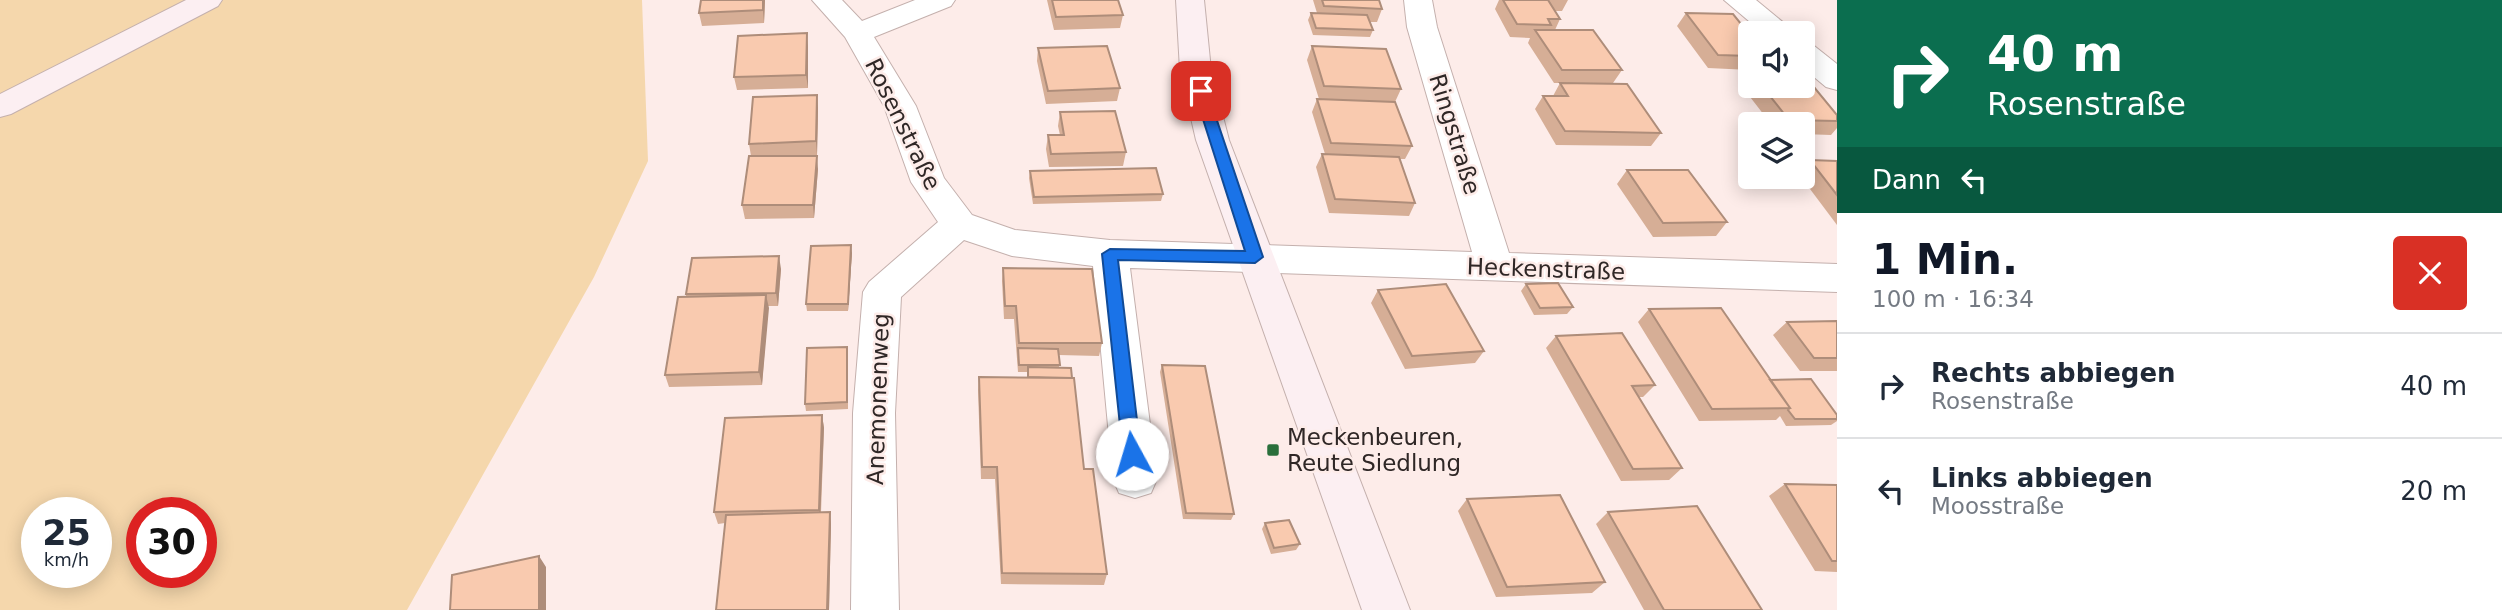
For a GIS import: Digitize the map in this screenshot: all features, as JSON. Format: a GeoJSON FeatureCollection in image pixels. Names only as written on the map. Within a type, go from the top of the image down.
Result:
{"type":"FeatureCollection","features":[{"type":"Feature","properties":{"kind":"street"},"geometry":{"type":"LineString","coordinates":[[0,107],[208,0]]}},
{"type":"Feature","properties":{"kind":"street","name":"Rosenstraße"},"geometry":{"type":"LineString","coordinates":[[825,0],[857,33],[900,106],[928,182],[959,224]]}},
{"type":"Feature","properties":{"kind":"street","name":"Rosenstraße"},"geometry":{"type":"LineString","coordinates":[[857,33],[941,0]]}},
{"type":"Feature","properties":{"kind":"street"},"geometry":{"type":"LineString","coordinates":[[1189,0],[1188,29],[1195,71],[1212,133],[1386,610]]}},
{"type":"Feature","properties":{"kind":"street","name":"Ringstraße"},"geometry":{"type":"LineString","coordinates":[[1418,0],[1422,27],[1495,267]]}},
{"type":"Feature","properties":{"kind":"street"},"geometry":{"type":"LineString","coordinates":[[1738,0],[1765,21]]}},
{"type":"Feature","properties":{"kind":"street"},"geometry":{"type":"LineString","coordinates":[[1815,62],[1837,80]]}},
{"type":"Feature","properties":{"kind":"street"},"geometry":{"type":"LineString","coordinates":[[959,224],[1012,243],[1110,254],[1255,257]]}},
{"type":"Feature","properties":{"kind":"street","name":"Anemonenweg"},"geometry":{"type":"LineString","coordinates":[[875,610],[874,413],[882,292],[959,224]]}},
{"type":"Feature","properties":{"kind":"street"},"geometry":{"type":"LineString","coordinates":[[1110,254],[1135,479]]}},
{"type":"Feature","properties":{"kind":"street","name":"Heckenstraße"},"geometry":{"type":"LineString","coordinates":[[1255,257],[1837,278]]}},
{"type":"Feature","properties":{"kind":"shaded area"},"geometry":{"type":"Polygon","coordinates":[[[0,0],[189,0],[0,98],[0,0]]]}},
{"type":"Feature","properties":{"kind":"shaded area"},"geometry":{"type":"Polygon","coordinates":[[[222,0],[642,0],[648,161],[594,277],[407,610],[0,610],[0,115],[135,49],[222,0]]]}},
{"type":"Feature","properties":{"kind":"building"},"geometry":{"type":"Polygon","coordinates":[[[701,0],[763,0],[763,10],[699,13],[701,0]]]}},
{"type":"Feature","properties":{"kind":"building"},"geometry":{"type":"Polygon","coordinates":[[[1052,0],[1118,0],[1123,15],[1056,17],[1052,0]]]}},
{"type":"Feature","properties":{"kind":"building"},"geometry":{"type":"Polygon","coordinates":[[[1322,0],[1379,0],[1382,9],[1324,6],[1322,0]]]}},
{"type":"Feature","properties":{"kind":"building"},"geometry":{"type":"Polygon","coordinates":[[[1503,0],[1548,0],[1560,19],[1548,19],[1551,25],[1517,24],[1503,0]]]}},
{"type":"Feature","properties":{"kind":"building"},"geometry":{"type":"Polygon","coordinates":[[[1311,13],[1367,15],[1373,30],[1316,28],[1311,13]]]}},
{"type":"Feature","properties":{"kind":"building"},"geometry":{"type":"Polygon","coordinates":[[[1686,13],[1733,14],[1739,21],[1738,56],[1718,55],[1686,13]]]}},
{"type":"Feature","properties":{"kind":"building"},"geometry":{"type":"Polygon","coordinates":[[[1535,30],[1593,30],[1622,70],[1562,70],[1535,30]]]}},
{"type":"Feature","properties":{"kind":"building"},"geometry":{"type":"Polygon","coordinates":[[[807,33],[806,75],[734,77],[738,36],[807,33]]]}},
{"type":"Feature","properties":{"kind":"building"},"geometry":{"type":"Polygon","coordinates":[[[1107,46],[1120,88],[1048,91],[1038,48],[1107,46]]]}},
{"type":"Feature","properties":{"kind":"building"},"geometry":{"type":"Polygon","coordinates":[[[1312,46],[1386,49],[1401,89],[1324,86],[1312,46]]]}},
{"type":"Feature","properties":{"kind":"building"},"geometry":{"type":"Polygon","coordinates":[[[1560,83],[1627,84],[1661,133],[1565,131],[1543,96],[1568,96],[1560,83]]]}},
{"type":"Feature","properties":{"kind":"building"},"geometry":{"type":"Polygon","coordinates":[[[1815,88],[1837,115],[1837,121],[1815,121],[1815,112],[1783,112],[1772,98],[1815,98],[1815,88]]]}},
{"type":"Feature","properties":{"kind":"building"},"geometry":{"type":"Polygon","coordinates":[[[817,95],[816,141],[749,144],[753,97],[817,95]]]}},
{"type":"Feature","properties":{"kind":"building"},"geometry":{"type":"Polygon","coordinates":[[[1317,99],[1395,102],[1412,146],[1331,143],[1317,99]]]}},
{"type":"Feature","properties":{"kind":"building"},"geometry":{"type":"Polygon","coordinates":[[[1115,111],[1126,152],[1051,154],[1048,135],[1064,135],[1060,112],[1115,111]]]}},
{"type":"Feature","properties":{"kind":"building"},"geometry":{"type":"Polygon","coordinates":[[[1322,154],[1399,157],[1415,203],[1335,199],[1322,154]]]}},
{"type":"Feature","properties":{"kind":"building"},"geometry":{"type":"Polygon","coordinates":[[[749,156],[817,156],[813,205],[742,205],[749,156]]]}},
{"type":"Feature","properties":{"kind":"building"},"geometry":{"type":"Polygon","coordinates":[[[1815,160],[1837,161],[1837,195],[1815,166],[1815,160]]]}},
{"type":"Feature","properties":{"kind":"building"},"geometry":{"type":"Polygon","coordinates":[[[1156,168],[1163,194],[1034,197],[1030,171],[1156,168]]]}},
{"type":"Feature","properties":{"kind":"building"},"geometry":{"type":"Polygon","coordinates":[[[1627,170],[1688,170],[1727,222],[1663,223],[1627,170]]]}},
{"type":"Feature","properties":{"kind":"building"},"geometry":{"type":"Polygon","coordinates":[[[851,245],[848,304],[806,304],[811,246],[851,245]]]}},
{"type":"Feature","properties":{"kind":"building"},"geometry":{"type":"Polygon","coordinates":[[[779,256],[776,293],[686,294],[692,258],[779,256]]]}},
{"type":"Feature","properties":{"kind":"building"},"geometry":{"type":"Polygon","coordinates":[[[1003,268],[1092,269],[1102,343],[1019,343],[1016,306],[1005,306],[1003,268]]]}},
{"type":"Feature","properties":{"kind":"building"},"geometry":{"type":"Polygon","coordinates":[[[1558,283],[1573,307],[1540,308],[1526,284],[1558,283]]]}},
{"type":"Feature","properties":{"kind":"building"},"geometry":{"type":"Polygon","coordinates":[[[1446,284],[1484,351],[1412,356],[1378,290],[1446,284]]]}},
{"type":"Feature","properties":{"kind":"building"},"geometry":{"type":"Polygon","coordinates":[[[766,295],[759,372],[665,375],[678,297],[766,295]]]}},
{"type":"Feature","properties":{"kind":"building"},"geometry":{"type":"Polygon","coordinates":[[[1721,308],[1790,408],[1712,409],[1649,309],[1721,308]]]}},
{"type":"Feature","properties":{"kind":"building"},"geometry":{"type":"Polygon","coordinates":[[[1837,321],[1837,358],[1814,358],[1787,322],[1837,321]]]}},
{"type":"Feature","properties":{"kind":"building"},"geometry":{"type":"Polygon","coordinates":[[[1622,333],[1655,385],[1632,386],[1682,468],[1633,469],[1556,336],[1622,333]]]}},
{"type":"Feature","properties":{"kind":"building"},"geometry":{"type":"Polygon","coordinates":[[[847,347],[847,402],[805,404],[807,348],[847,347]]]}},
{"type":"Feature","properties":{"kind":"building"},"geometry":{"type":"Polygon","coordinates":[[[1018,348],[1058,349],[1060,365],[1019,365],[1018,348]]]}},
{"type":"Feature","properties":{"kind":"building"},"geometry":{"type":"Polygon","coordinates":[[[1162,365],[1205,366],[1234,514],[1186,513],[1162,365]]]}},
{"type":"Feature","properties":{"kind":"building"},"geometry":{"type":"Polygon","coordinates":[[[1028,367],[1071,368],[1072,378],[1028,377],[1028,367]]]}},
{"type":"Feature","properties":{"kind":"building"},"geometry":{"type":"Polygon","coordinates":[[[979,377],[1074,378],[1084,469],[1093,469],[1107,574],[1002,573],[997,467],[982,467],[979,377]]]}},
{"type":"Feature","properties":{"kind":"building"},"geometry":{"type":"Polygon","coordinates":[[[1811,379],[1837,415],[1837,419],[1795,419],[1770,380],[1811,379]]]}},
{"type":"Feature","properties":{"kind":"building"},"geometry":{"type":"Polygon","coordinates":[[[822,415],[819,510],[714,512],[725,418],[822,415]]]}},
{"type":"Feature","properties":{"kind":"building"},"geometry":{"type":"Polygon","coordinates":[[[1785,484],[1837,485],[1837,561],[1832,561],[1785,484]]]}},
{"type":"Feature","properties":{"kind":"building"},"geometry":{"type":"Polygon","coordinates":[[[1560,495],[1605,582],[1507,587],[1467,499],[1560,495]]]}},
{"type":"Feature","properties":{"kind":"building"},"geometry":{"type":"Polygon","coordinates":[[[1697,506],[1762,610],[1664,610],[1608,512],[1697,506]]]}},
{"type":"Feature","properties":{"kind":"building"},"geometry":{"type":"Polygon","coordinates":[[[830,512],[827,610],[716,610],[726,515],[830,512]]]}},
{"type":"Feature","properties":{"kind":"building"},"geometry":{"type":"Polygon","coordinates":[[[1289,520],[1300,544],[1274,548],[1265,523],[1289,520]]]}},
{"type":"Feature","properties":{"kind":"building"},"geometry":{"type":"Polygon","coordinates":[[[539,556],[539,610],[450,610],[452,575],[539,556]]]}},
{"type":"Feature","properties":{"kind":"place","name":"Meckenbeuren, Reute Siedlung"},"geometry":{"type":"Point","coordinates":[1273,450]}},
{"type":"Feature","properties":{"kind":"route"},"geometry":{"type":"LineString","coordinates":[[1132,454],[1110,254],[1255,257],[1238,213],[1201,91]]}}]}
